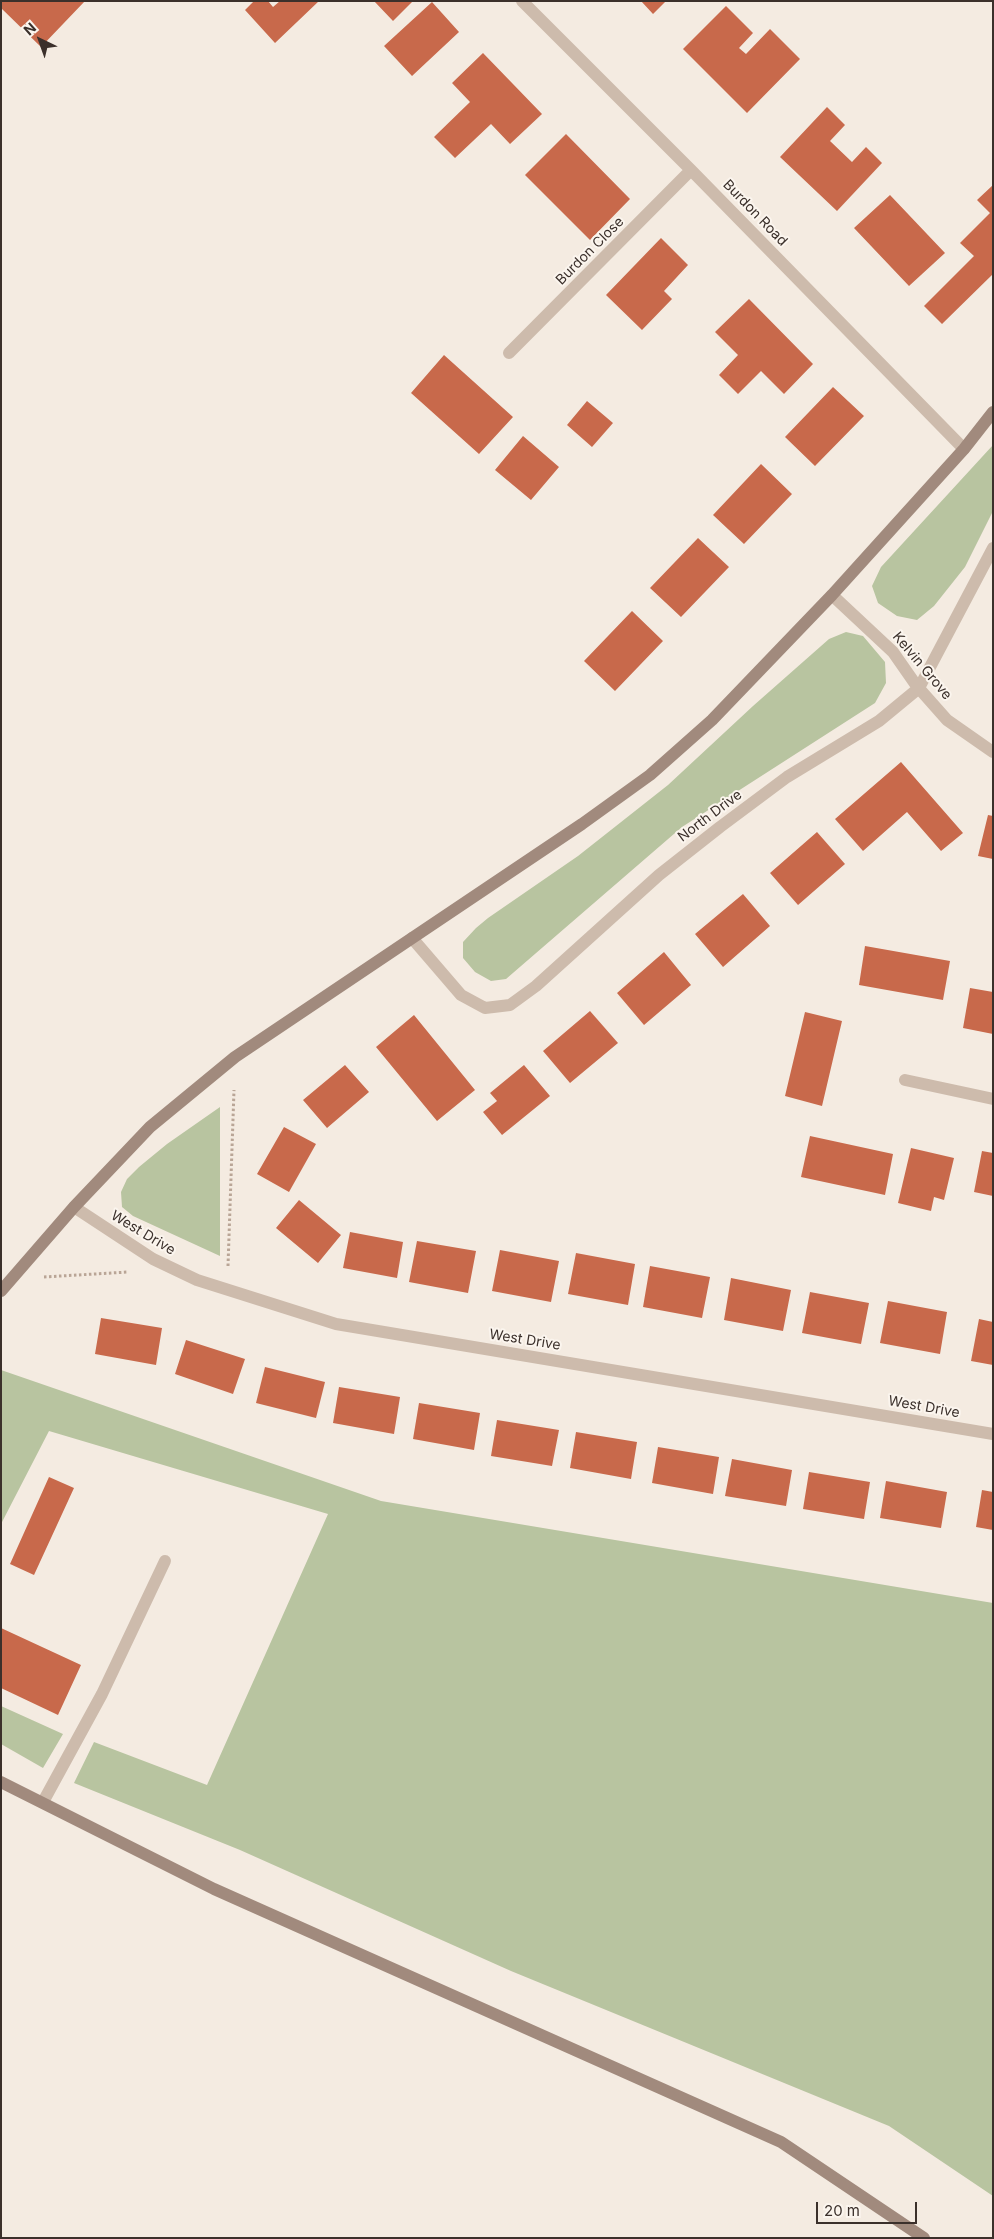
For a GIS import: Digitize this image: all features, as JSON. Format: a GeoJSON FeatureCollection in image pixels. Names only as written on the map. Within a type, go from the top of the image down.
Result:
{"type":"FeatureCollection","features":[{"type":"Feature","properties":{"kind":"street","name":"Burdon Road"},"geometry":{"type":"LineString","coordinates":[[522,1],[691,170],[964,449]]}},
{"type":"Feature","properties":{"kind":"street","name":"Burdon Close"},"geometry":{"type":"LineString","coordinates":[[509,353],[691,170]]}},
{"type":"Feature","properties":{"kind":"street"},"geometry":{"type":"LineString","coordinates":[[1,1291],[74,1208],[150,1127],[235,1056],[582,824],[650,775],[712,720],[832,595],[964,449],[993,412]]}},
{"type":"Feature","properties":{"kind":"street","name":"North Drive"},"geometry":{"type":"LineString","coordinates":[[412,938],[461,995],[485,1008],[510,1005],[536,986],[659,875],[720,827],[787,777],[879,721],[918,688],[993,548]]}},
{"type":"Feature","properties":{"kind":"street","name":"Kelvin Grove"},"geometry":{"type":"LineString","coordinates":[[832,595],[893,652],[918,688],[947,720],[993,752]]}},
{"type":"Feature","properties":{"kind":"street"},"geometry":{"type":"LineString","coordinates":[[905,1080],[993,1099]]}},
{"type":"Feature","properties":{"kind":"street","name":"West Drive"},"geometry":{"type":"LineString","coordinates":[[74,1208],[153,1259],[197,1280],[336,1324],[993,1434]]}},
{"type":"Feature","properties":{"kind":"street"},"geometry":{"type":"LineString","coordinates":[[42,1802],[102,1694],[165,1561]]}},
{"type":"Feature","properties":{"kind":"street"},"geometry":{"type":"LineString","coordinates":[[1,1782],[214,1889],[781,2142],[924,2238]]}},
{"type":"Feature","properties":{"kind":"path"},"geometry":{"type":"LineString","coordinates":[[227,1289],[235,1056]]}},
{"type":"Feature","properties":{"kind":"path"},"geometry":{"type":"LineString","coordinates":[[11,1280],[174,1269]]}},
{"type":"Feature","properties":{"kind":"green space"},"geometry":{"type":"Polygon","coordinates":[[[993,445],[993,511],[965,567],[934,606],[917,620],[897,616],[878,603],[872,586],[881,567],[993,445]]]}},
{"type":"Feature","properties":{"kind":"green space"},"geometry":{"type":"Polygon","coordinates":[[[846,632],[863,636],[885,662],[886,683],[875,703],[682,827],[506,979],[491,981],[475,972],[463,958],[463,942],[476,928],[578,856],[668,785],[829,639],[846,632]]]}},
{"type":"Feature","properties":{"kind":"green space"},"geometry":{"type":"Polygon","coordinates":[[[220,1107],[220,1256],[133,1216],[122,1207],[121,1192],[127,1179],[139,1167],[167,1144],[220,1107]]]}},
{"type":"Feature","properties":{"kind":"green space"},"geometry":{"type":"Polygon","coordinates":[[[1,1370],[381,1501],[993,1603],[993,2196],[889,2126],[511,1971],[240,1850],[74,1783],[94,1742],[207,1785],[328,1514],[49,1431],[1,1524],[1,1370]]]}},
{"type":"Feature","properties":{"kind":"green space"},"geometry":{"type":"Polygon","coordinates":[[[1,1706],[63,1734],[43,1768],[1,1744],[1,1706]]]}},
{"type":"Feature","properties":{"kind":"building"},"geometry":{"type":"Polygon","coordinates":[[[1,1],[85,1],[41,47],[1,8],[1,1]]]}},
{"type":"Feature","properties":{"kind":"building"},"geometry":{"type":"Polygon","coordinates":[[[254,1],[268,1],[273,7],[280,1],[319,1],[275,43],[245,10],[254,1]]]}},
{"type":"Feature","properties":{"kind":"building"},"geometry":{"type":"Polygon","coordinates":[[[374,1],[413,1],[393,21],[374,1]]]}},
{"type":"Feature","properties":{"kind":"building"},"geometry":{"type":"Polygon","coordinates":[[[641,1],[666,1],[653,14],[641,1]]]}},
{"type":"Feature","properties":{"kind":"building"},"geometry":{"type":"Polygon","coordinates":[[[432,2],[459,32],[412,76],[384,46],[432,2]]]}},
{"type":"Feature","properties":{"kind":"building"},"geometry":{"type":"Polygon","coordinates":[[[726,6],[753,33],[739,48],[746,54],[770,29],[800,59],[747,113],[683,49],[726,6]]]}},
{"type":"Feature","properties":{"kind":"building"},"geometry":{"type":"Polygon","coordinates":[[[483,53],[542,114],[510,144],[491,124],[455,158],[434,137],[470,102],[452,83],[483,53]]]}},
{"type":"Feature","properties":{"kind":"building"},"geometry":{"type":"Polygon","coordinates":[[[827,107],[845,125],[830,141],[852,162],[866,147],[882,163],[837,211],[780,157],[827,107]]]}},
{"type":"Feature","properties":{"kind":"building"},"geometry":{"type":"Polygon","coordinates":[[[566,134],[630,199],[590,240],[525,175],[566,134]]]}},
{"type":"Feature","properties":{"kind":"building"},"geometry":{"type":"Polygon","coordinates":[[[993,185],[993,274],[942,324],[924,306],[974,256],[960,243],[990,213],[977,200],[993,185]]]}},
{"type":"Feature","properties":{"kind":"building"},"geometry":{"type":"Polygon","coordinates":[[[890,195],[945,253],[909,286],[854,228],[890,195]]]}},
{"type":"Feature","properties":{"kind":"building"},"geometry":{"type":"Polygon","coordinates":[[[661,238],[688,265],[664,291],[672,299],[642,330],[606,295],[661,238]]]}},
{"type":"Feature","properties":{"kind":"building"},"geometry":{"type":"Polygon","coordinates":[[[749,299],[813,364],[784,394],[761,371],[738,394],[719,375],[738,355],[715,332],[749,299]]]}},
{"type":"Feature","properties":{"kind":"building"},"geometry":{"type":"Polygon","coordinates":[[[444,355],[513,417],[479,454],[411,393],[444,355]]]}},
{"type":"Feature","properties":{"kind":"building"},"geometry":{"type":"Polygon","coordinates":[[[833,387],[864,416],[815,466],[785,437],[833,387]]]}},
{"type":"Feature","properties":{"kind":"building"},"geometry":{"type":"Polygon","coordinates":[[[587,401],[613,423],[592,447],[567,425],[587,401]]]}},
{"type":"Feature","properties":{"kind":"building"},"geometry":{"type":"Polygon","coordinates":[[[523,436],[559,467],[531,500],[495,470],[523,436]]]}},
{"type":"Feature","properties":{"kind":"building"},"geometry":{"type":"Polygon","coordinates":[[[761,464],[792,494],[744,544],[713,515],[761,464]]]}},
{"type":"Feature","properties":{"kind":"building"},"geometry":{"type":"Polygon","coordinates":[[[698,538],[729,567],[681,617],[650,588],[698,538]]]}},
{"type":"Feature","properties":{"kind":"building"},"geometry":{"type":"Polygon","coordinates":[[[632,611],[663,641],[615,691],[584,661],[632,611]]]}},
{"type":"Feature","properties":{"kind":"building"},"geometry":{"type":"Polygon","coordinates":[[[901,762],[963,833],[941,851],[907,812],[863,851],[835,819],[901,762]]]}},
{"type":"Feature","properties":{"kind":"building"},"geometry":{"type":"Polygon","coordinates":[[[988,815],[993,816],[993,859],[978,856],[988,815]]]}},
{"type":"Feature","properties":{"kind":"building"},"geometry":{"type":"Polygon","coordinates":[[[817,832],[845,864],[798,905],[770,873],[817,832]]]}},
{"type":"Feature","properties":{"kind":"building"},"geometry":{"type":"Polygon","coordinates":[[[743,894],[770,926],[723,967],[695,934],[743,894]]]}},
{"type":"Feature","properties":{"kind":"building"},"geometry":{"type":"Polygon","coordinates":[[[865,946],[950,961],[943,1000],[859,985],[865,946]]]}},
{"type":"Feature","properties":{"kind":"building"},"geometry":{"type":"Polygon","coordinates":[[[664,952],[691,985],[644,1025],[617,993],[664,952]]]}},
{"type":"Feature","properties":{"kind":"building"},"geometry":{"type":"Polygon","coordinates":[[[970,988],[993,992],[993,1034],[963,1028],[970,988]]]}},
{"type":"Feature","properties":{"kind":"building"},"geometry":{"type":"Polygon","coordinates":[[[590,1011],[618,1043],[570,1083],[543,1051],[590,1011]]]}},
{"type":"Feature","properties":{"kind":"building"},"geometry":{"type":"Polygon","coordinates":[[[805,1012],[842,1021],[822,1106],[785,1096],[805,1012]]]}},
{"type":"Feature","properties":{"kind":"building"},"geometry":{"type":"Polygon","coordinates":[[[414,1015],[475,1090],[437,1121],[376,1047],[414,1015]]]}},
{"type":"Feature","properties":{"kind":"building"},"geometry":{"type":"Polygon","coordinates":[[[345,1065],[369,1092],[327,1128],[303,1100],[345,1065]]]}},
{"type":"Feature","properties":{"kind":"building"},"geometry":{"type":"Polygon","coordinates":[[[524,1065],[550,1096],[502,1135],[483,1112],[497,1101],[490,1093],[524,1065]]]}},
{"type":"Feature","properties":{"kind":"building"},"geometry":{"type":"Polygon","coordinates":[[[284,1127],[316,1144],[289,1192],[257,1174],[284,1127]]]}},
{"type":"Feature","properties":{"kind":"building"},"geometry":{"type":"Polygon","coordinates":[[[810,1136],[893,1154],[885,1195],[801,1177],[810,1136]]]}},
{"type":"Feature","properties":{"kind":"building"},"geometry":{"type":"Polygon","coordinates":[[[911,1148],[954,1158],[944,1200],[934,1197],[931,1211],[898,1203],[911,1148]]]}},
{"type":"Feature","properties":{"kind":"building"},"geometry":{"type":"Polygon","coordinates":[[[982,1151],[993,1153],[993,1196],[974,1192],[982,1151]]]}},
{"type":"Feature","properties":{"kind":"building"},"geometry":{"type":"Polygon","coordinates":[[[299,1200],[341,1235],[318,1263],[276,1228],[299,1200]]]}},
{"type":"Feature","properties":{"kind":"building"},"geometry":{"type":"Polygon","coordinates":[[[350,1232],[403,1242],[397,1278],[343,1268],[350,1232]]]}},
{"type":"Feature","properties":{"kind":"building"},"geometry":{"type":"Polygon","coordinates":[[[417,1241],[476,1251],[468,1293],[409,1282],[417,1241]]]}},
{"type":"Feature","properties":{"kind":"building"},"geometry":{"type":"Polygon","coordinates":[[[500,1250],[559,1261],[551,1302],[492,1291],[500,1250]]]}},
{"type":"Feature","properties":{"kind":"building"},"geometry":{"type":"Polygon","coordinates":[[[576,1253],[635,1264],[628,1305],[568,1294],[576,1253]]]}},
{"type":"Feature","properties":{"kind":"building"},"geometry":{"type":"Polygon","coordinates":[[[650,1266],[710,1277],[702,1318],[643,1307],[650,1266]]]}},
{"type":"Feature","properties":{"kind":"building"},"geometry":{"type":"Polygon","coordinates":[[[731,1278],[791,1290],[783,1331],[724,1320],[731,1278]]]}},
{"type":"Feature","properties":{"kind":"building"},"geometry":{"type":"Polygon","coordinates":[[[810,1292],[869,1303],[861,1344],[802,1333],[810,1292]]]}},
{"type":"Feature","properties":{"kind":"building"},"geometry":{"type":"Polygon","coordinates":[[[888,1301],[947,1312],[940,1354],[880,1343],[888,1301]]]}},
{"type":"Feature","properties":{"kind":"building"},"geometry":{"type":"Polygon","coordinates":[[[101,1318],[162,1328],[156,1365],[95,1354],[101,1318]]]}},
{"type":"Feature","properties":{"kind":"building"},"geometry":{"type":"Polygon","coordinates":[[[979,1319],[993,1322],[993,1365],[971,1361],[979,1319]]]}},
{"type":"Feature","properties":{"kind":"building"},"geometry":{"type":"Polygon","coordinates":[[[186,1340],[245,1359],[233,1394],[175,1374],[186,1340]]]}},
{"type":"Feature","properties":{"kind":"building"},"geometry":{"type":"Polygon","coordinates":[[[265,1367],[325,1382],[316,1418],[256,1403],[265,1367]]]}},
{"type":"Feature","properties":{"kind":"building"},"geometry":{"type":"Polygon","coordinates":[[[339,1387],[400,1397],[394,1434],[333,1423],[339,1387]]]}},
{"type":"Feature","properties":{"kind":"building"},"geometry":{"type":"Polygon","coordinates":[[[419,1403],[480,1413],[474,1450],[413,1439],[419,1403]]]}},
{"type":"Feature","properties":{"kind":"building"},"geometry":{"type":"Polygon","coordinates":[[[497,1420],[559,1430],[552,1466],[491,1456],[497,1420]]]}},
{"type":"Feature","properties":{"kind":"building"},"geometry":{"type":"Polygon","coordinates":[[[576,1432],[637,1442],[631,1479],[570,1468],[576,1432]]]}},
{"type":"Feature","properties":{"kind":"building"},"geometry":{"type":"Polygon","coordinates":[[[658,1447],[719,1457],[713,1494],[652,1483],[658,1447]]]}},
{"type":"Feature","properties":{"kind":"building"},"geometry":{"type":"Polygon","coordinates":[[[732,1459],[792,1470],[786,1506],[725,1496],[732,1459]]]}},
{"type":"Feature","properties":{"kind":"building"},"geometry":{"type":"Polygon","coordinates":[[[809,1472],[870,1482],[864,1519],[803,1509],[809,1472]]]}},
{"type":"Feature","properties":{"kind":"building"},"geometry":{"type":"Polygon","coordinates":[[[49,1477],[74,1488],[34,1575],[10,1564],[49,1477]]]}},
{"type":"Feature","properties":{"kind":"building"},"geometry":{"type":"Polygon","coordinates":[[[886,1481],[947,1492],[941,1528],[880,1518],[886,1481]]]}},
{"type":"Feature","properties":{"kind":"building"},"geometry":{"type":"Polygon","coordinates":[[[982,1490],[993,1492],[993,1530],[976,1527],[982,1490]]]}},
{"type":"Feature","properties":{"kind":"building"},"geometry":{"type":"Polygon","coordinates":[[[1,1628],[81,1665],[58,1715],[1,1688],[1,1628]]]}}]}
